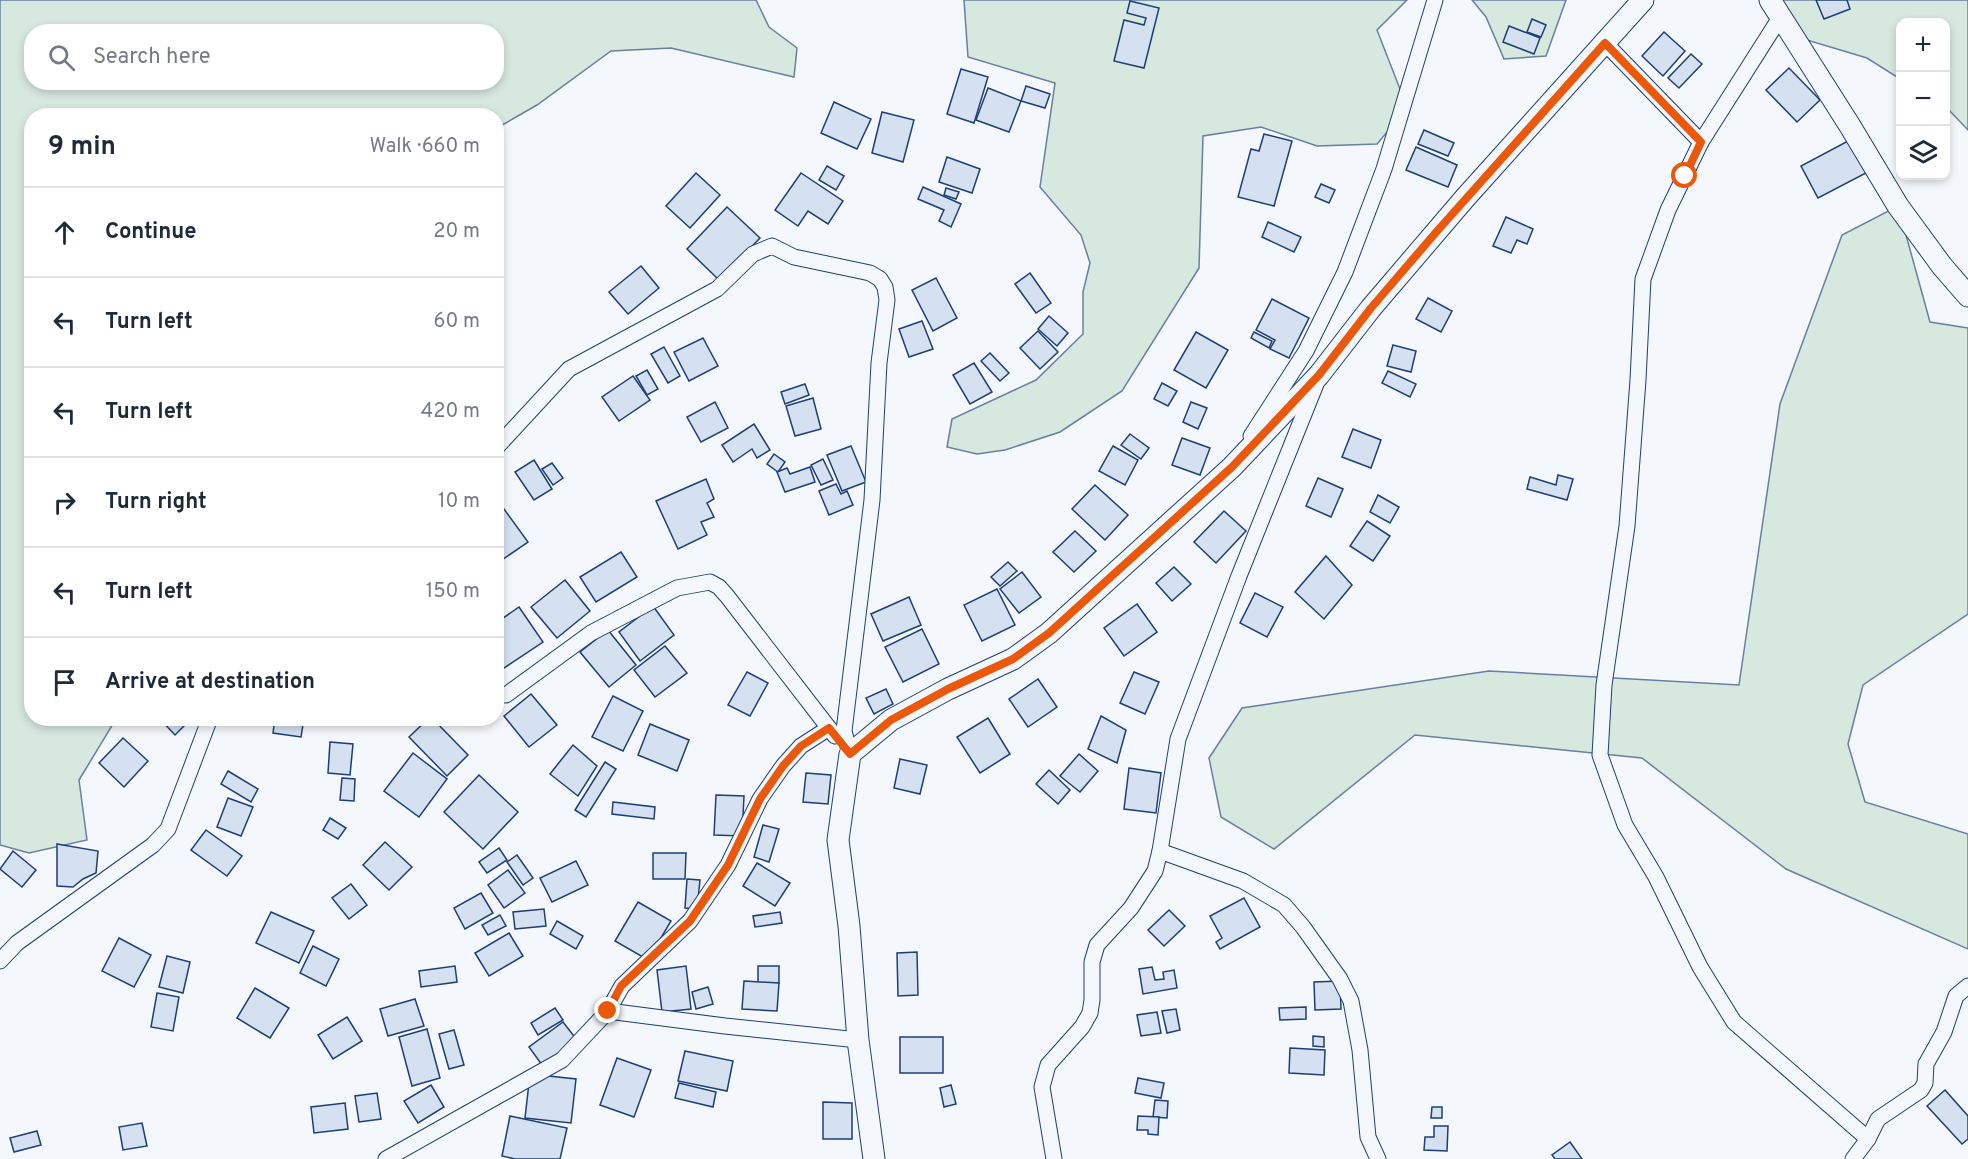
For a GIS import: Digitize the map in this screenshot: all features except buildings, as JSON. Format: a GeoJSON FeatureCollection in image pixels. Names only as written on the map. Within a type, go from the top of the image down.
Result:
{"type":"FeatureCollection","features":[{"type":"Feature","properties":{"kind":"main road"},"geometry":{"type":"LineString","coordinates":[[874,1159],[858,1040],[849,926],[838,840],[850,754],[891,720],[948,689],[1013,659],[1049,633],[1232,467],[1319,375],[1371,308],[1458,207],[1643,0]]}},
{"type":"Feature","properties":{"kind":"main road"},"geometry":{"type":"LineString","coordinates":[[1776,8],[1851,126],[1898,206],[1942,266],[1968,296]]}},
{"type":"Feature","properties":{"kind":"street"},"geometry":{"type":"LineString","coordinates":[[1232,467],[1305,351],[1345,272],[1384,168],[1435,0]]}},
{"type":"Feature","properties":{"kind":"street"},"geometry":{"type":"LineString","coordinates":[[1776,8],[1701,142],[1668,210],[1643,279],[1627,526],[1604,685],[1600,755],[1625,825],[1656,877],[1700,967],[1734,1022],[1868,1139]]}},
{"type":"Feature","properties":{"kind":"street"},"geometry":{"type":"LineString","coordinates":[[1605,43],[1701,142]]}},
{"type":"Feature","properties":{"kind":"street"},"geometry":{"type":"LineString","coordinates":[[504,439],[569,369],[717,289],[753,254],[772,246],[794,257],[870,273],[880,279],[885,287],[887,300],[879,363],[872,500],[844,731],[850,754]]}},
{"type":"Feature","properties":{"kind":"street"},"geometry":{"type":"LineString","coordinates":[[1054,1159],[1042,1087],[1048,1065],[1082,1027],[1090,1013],[1092,962],[1097,945],[1131,908],[1155,871],[1178,739],[1239,576],[1319,375]]}},
{"type":"Feature","properties":{"kind":"street"},"geometry":{"type":"LineString","coordinates":[[506,695],[591,633],[677,588],[710,582],[719,587],[727,596],[850,754]]}},
{"type":"Feature","properties":{"kind":"street"},"geometry":{"type":"LineString","coordinates":[[0,961],[17,943],[153,845],[168,829],[207,726]]}},
{"type":"Feature","properties":{"kind":"street"},"geometry":{"type":"LineString","coordinates":[[397,1157],[562,1060],[608,1011],[621,986],[690,921],[728,865],[760,799],[783,766],[801,746],[829,728]]}},
{"type":"Feature","properties":{"kind":"street"},"geometry":{"type":"LineString","coordinates":[[1160,851],[1243,880],[1284,905],[1303,927],[1340,979],[1350,1001],[1360,1050],[1368,1137],[1378,1159]]}},
{"type":"Feature","properties":{"kind":"street"},"geometry":{"type":"LineString","coordinates":[[1853,1159],[1868,1139],[1878,1119],[1921,1090],[1925,1083],[1926,1064],[1944,1032],[1956,996],[1968,986]]}},
{"type":"Feature","properties":{"kind":"street"},"geometry":{"type":"LineString","coordinates":[[608,1011],[858,1040]]}},
{"type":"Feature","properties":{"kind":"shaded area"},"geometry":{"type":"Polygon","coordinates":[[[0,0],[756,0],[769,27],[797,48],[794,77],[671,48],[611,51],[537,105],[504,124],[504,108],[24,108],[24,726],[112,726],[79,780],[87,840],[29,853],[0,845],[0,0]]]}},
{"type":"Feature","properties":{"kind":"shaded area"},"geometry":{"type":"Polygon","coordinates":[[[964,0],[1407,0],[1377,30],[1400,89],[1398,119],[1377,144],[1317,146],[1261,127],[1203,136],[1199,268],[1122,391],[1060,432],[1005,450],[977,454],[947,447],[952,419],[1036,380],[1083,334],[1083,292],[1090,263],[1081,235],[1040,187],[1055,83],[968,57],[964,0]]]}},
{"type":"Feature","properties":{"kind":"shaded area"},"geometry":{"type":"Polygon","coordinates":[[[1472,0],[1566,0],[1546,56],[1504,59],[1486,17],[1472,0]]]}},
{"type":"Feature","properties":{"kind":"shaded area"},"geometry":{"type":"Polygon","coordinates":[[[1766,0],[1968,0],[1968,130],[1950,111],[1950,18],[1896,18],[1896,76],[1867,58],[1780,32],[1766,0]]]}},
{"type":"Feature","properties":{"kind":"shaded area"},"geometry":{"type":"Polygon","coordinates":[[[1898,206],[1930,322],[1968,328],[1968,614],[1863,685],[1848,744],[1865,802],[1968,834],[1968,949],[1786,869],[1642,758],[1415,735],[1274,849],[1221,817],[1209,758],[1242,708],[1489,671],[1739,685],[1780,404],[1842,235],[1898,206]]]}},
{"type":"Feature","properties":{"kind":"route"},"geometry":{"type":"LineString","coordinates":[[608,1011],[621,986],[690,921],[728,865],[760,799],[783,766],[801,746],[829,728],[850,754],[891,720],[948,689],[1013,659],[1049,633],[1232,467],[1319,375],[1371,308],[1438,230],[1605,43],[1701,142],[1685,176]]}}]}
